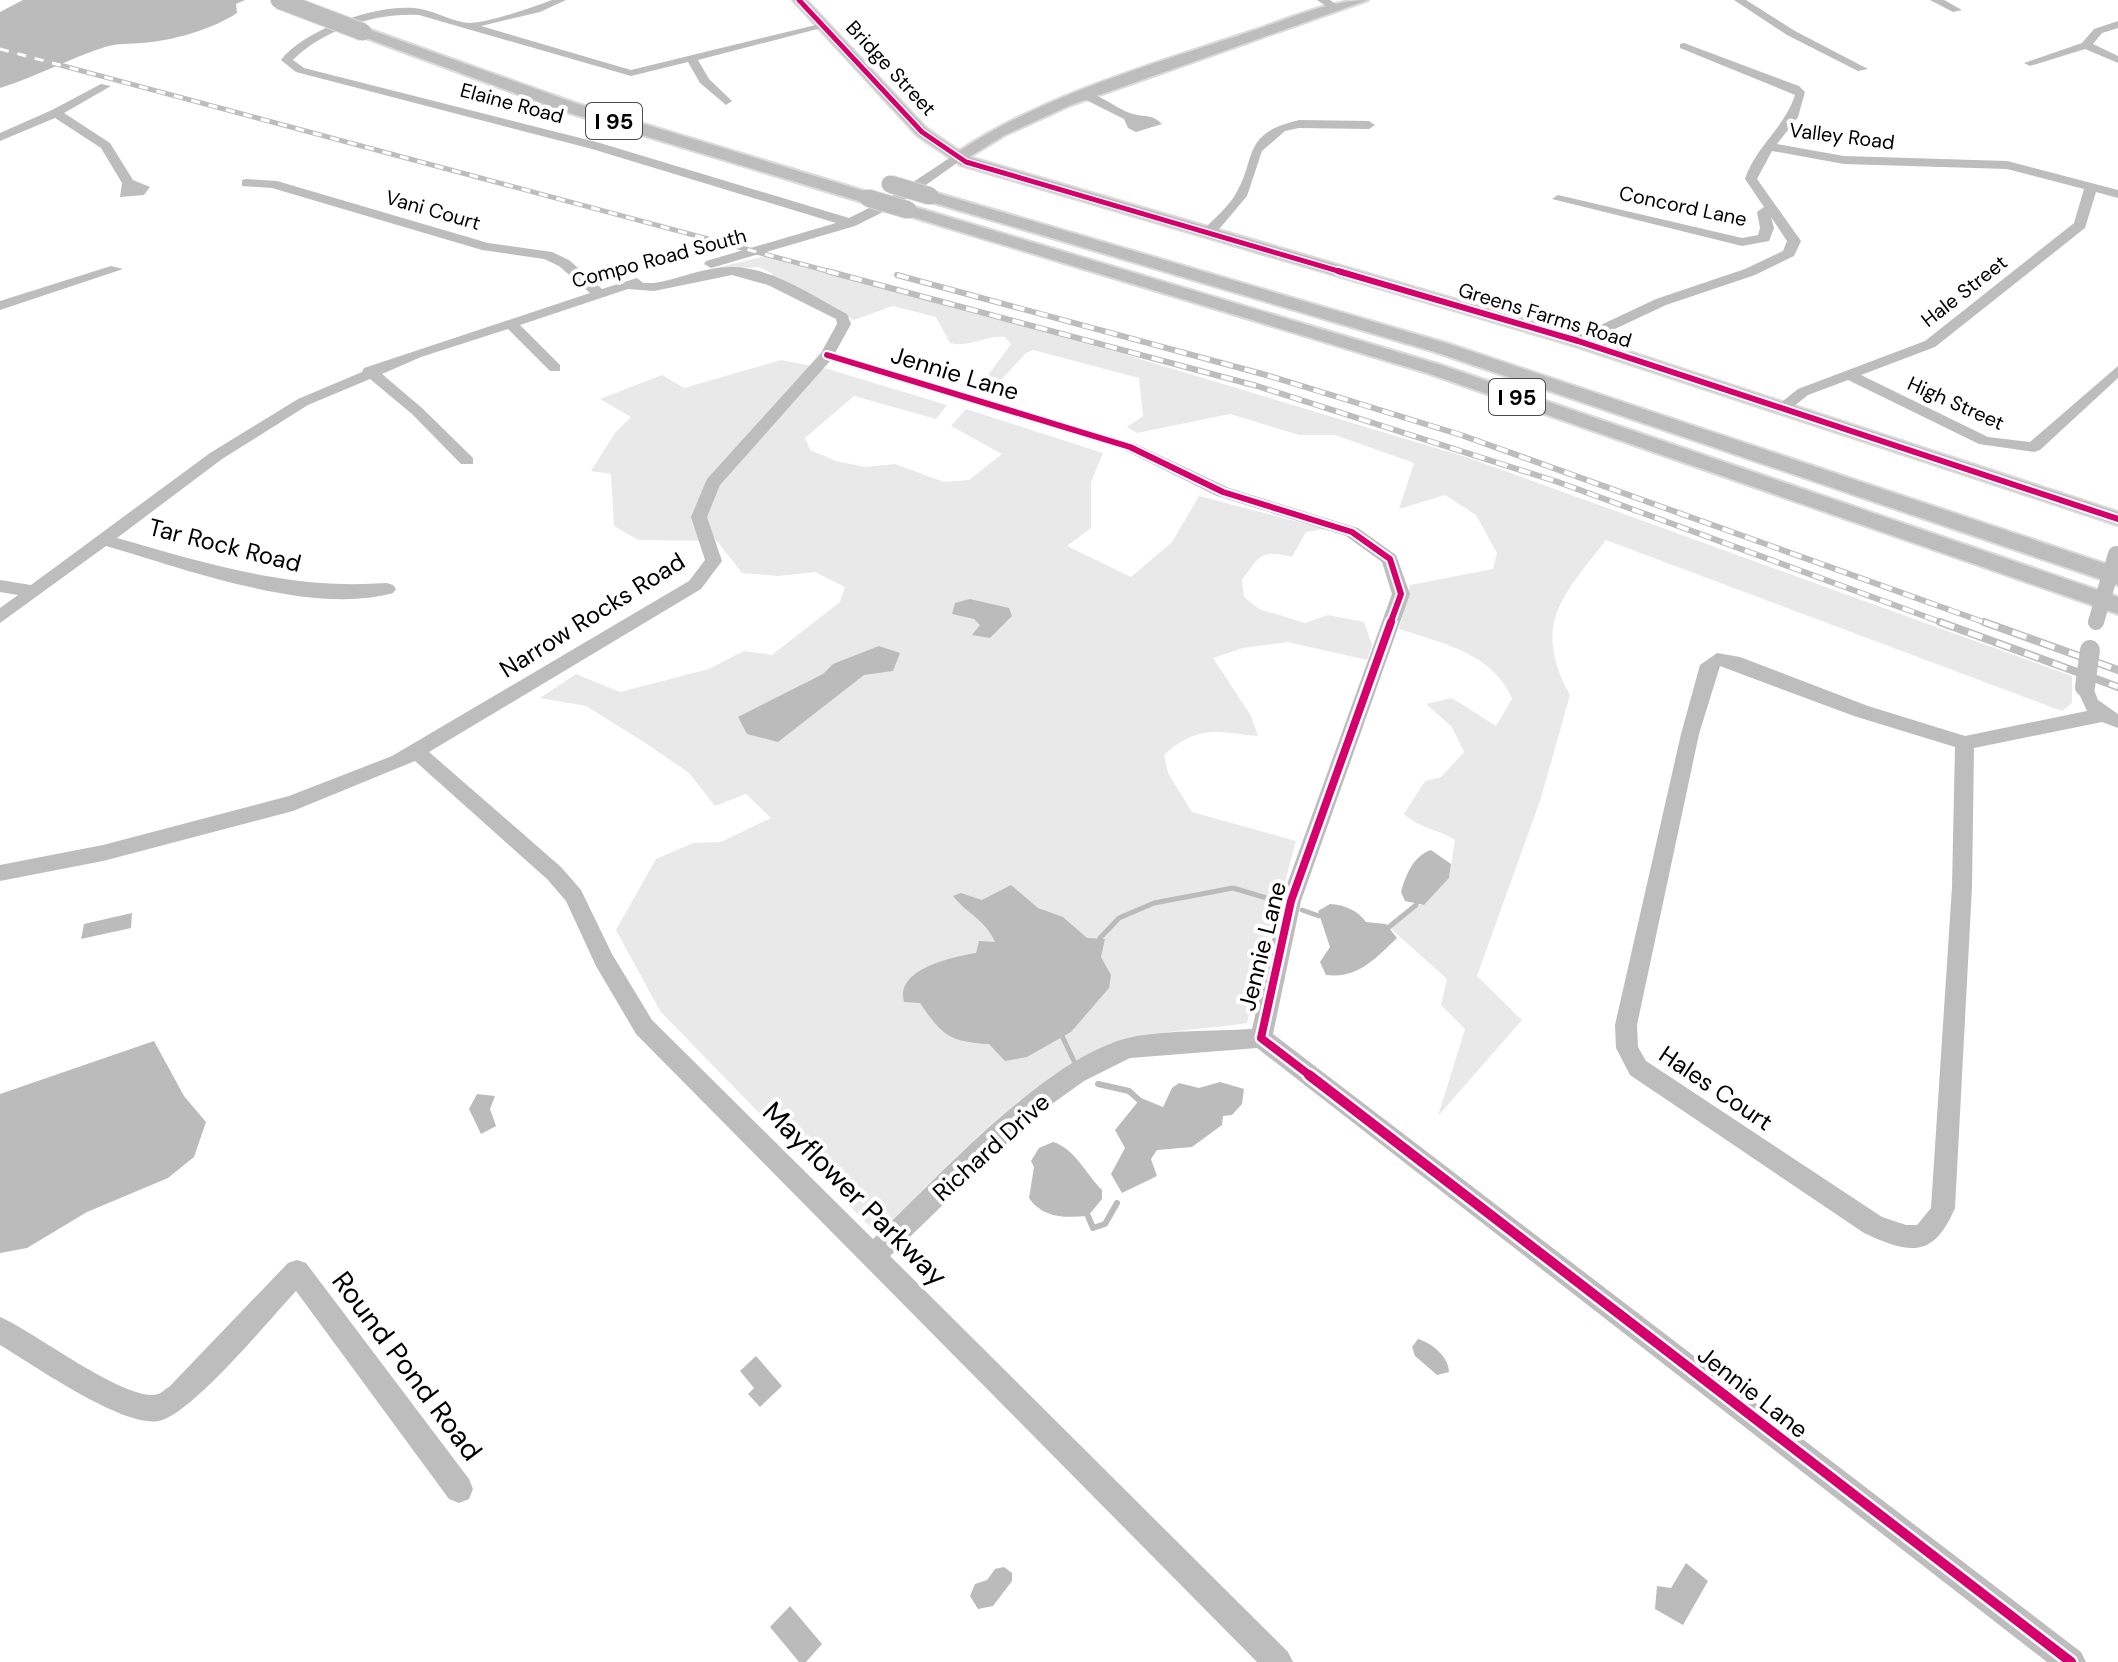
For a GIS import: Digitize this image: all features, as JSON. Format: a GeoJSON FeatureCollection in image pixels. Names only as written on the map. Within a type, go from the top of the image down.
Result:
{"type":"FeatureCollection","features":[{"type":"Feature","properties":{"kind":"highway","name":"I 95"},"geometry":{"type":"LineString","coordinates":[[279,0],[569,107],[1419,365],[2118,606]]}},
{"type":"Feature","properties":{"kind":"highway","name":"I 95"},"geometry":{"type":"LineString","coordinates":[[323,0],[558,85],[776,151]]}},
{"type":"Feature","properties":{"kind":"highway","name":"I 95"},"geometry":{"type":"LineString","coordinates":[[883,182],[1428,344],[2118,577]]}},
{"type":"Feature","properties":{"kind":"main road","name":"Bridge Street"},"geometry":{"type":"LineString","coordinates":[[799,0],[922,132],[958,158]]}},
{"type":"Feature","properties":{"kind":"main road","name":"Compo Road South"},"geometry":{"type":"LineString","coordinates":[[958,158],[1017,121],[1217,46],[1362,0]]}},
{"type":"Feature","properties":{"kind":"main road","name":"Greens Farms Road"},"geometry":{"type":"LineString","coordinates":[[958,158],[1578,341],[2118,519]]}},
{"type":"Feature","properties":{"kind":"street"},"geometry":{"type":"LineString","coordinates":[[468,25],[536,10],[561,0]]}},
{"type":"Feature","properties":{"kind":"street"},"geometry":{"type":"LineString","coordinates":[[1322,0],[1336,8]]}},
{"type":"Feature","properties":{"kind":"street"},"geometry":{"type":"LineString","coordinates":[[1739,0],[1791,33],[1862,69]]}},
{"type":"Feature","properties":{"kind":"street"},"geometry":{"type":"LineString","coordinates":[[1935,0],[1957,10]]}},
{"type":"Feature","properties":{"kind":"street","name":"Elaine Road"},"geometry":{"type":"LineString","coordinates":[[468,25],[420,12],[397,10],[378,13],[312,41],[291,52],[287,60],[291,66],[596,146],[850,223]]}},
{"type":"Feature","properties":{"kind":"street"},"geometry":{"type":"LineString","coordinates":[[2030,63],[2086,45],[2098,31],[2118,24]]}},
{"type":"Feature","properties":{"kind":"street"},"geometry":{"type":"LineString","coordinates":[[468,25],[631,73],[824,26]]}},
{"type":"Feature","properties":{"kind":"street"},"geometry":{"type":"LineString","coordinates":[[2086,45],[2118,60]]}},
{"type":"Feature","properties":{"kind":"street"},"geometry":{"type":"LineString","coordinates":[[1684,46],[1795,88],[1801,94],[1771,147]]}},
{"type":"Feature","properties":{"kind":"street"},"geometry":{"type":"LineString","coordinates":[[692,59],[704,81],[726,101]]}},
{"type":"Feature","properties":{"kind":"street"},"geometry":{"type":"LineString","coordinates":[[0,137],[56,113],[105,86]]}},
{"type":"Feature","properties":{"kind":"street"},"geometry":{"type":"LineString","coordinates":[[1084,95],[1129,117]]}},
{"type":"Feature","properties":{"kind":"street"},"geometry":{"type":"LineString","coordinates":[[56,113],[106,146],[128,183]]}},
{"type":"Feature","properties":{"kind":"street"},"geometry":{"type":"LineString","coordinates":[[1210,231],[1241,196],[1256,150],[1281,128],[1299,124],[1369,125]]}},
{"type":"Feature","properties":{"kind":"street","name":"Valley Road"},"geometry":{"type":"LineString","coordinates":[[1578,341],[1661,302],[1750,272],[1789,253],[1794,241],[1751,179],[1753,166],[1771,147],[1844,160],[2007,165],[2118,194]]}},
{"type":"Feature","properties":{"kind":"street","name":"Compo Road South"},"geometry":{"type":"LineString","coordinates":[[0,617],[102,539],[252,432],[303,402],[369,371],[509,322],[598,293],[759,253],[850,223],[885,206],[958,158]]}},
{"type":"Feature","properties":{"kind":"street","name":"Vani Court"},"geometry":{"type":"LineString","coordinates":[[246,183],[273,184],[487,247],[547,255],[564,263],[598,293]]}},
{"type":"Feature","properties":{"kind":"street","name":"Hale Street"},"geometry":{"type":"LineString","coordinates":[[1783,408],[1803,392],[1930,344],[2080,225],[2091,186]]}},
{"type":"Feature","properties":{"kind":"street","name":"Concord Lane"},"geometry":{"type":"LineString","coordinates":[[1558,199],[1742,242],[1764,238],[1767,228],[1763,212],[1772,209]]}},
{"type":"Feature","properties":{"kind":"street"},"geometry":{"type":"LineString","coordinates":[[0,306],[116,269]]}},
{"type":"Feature","properties":{"kind":"street","name":"Narrow Rocks Road"},"geometry":{"type":"LineString","coordinates":[[0,873],[103,853],[293,803],[417,752],[695,585],[714,561],[699,517],[713,483],[827,355],[844,324],[842,317],[751,274],[733,271],[654,287],[627,285]]}},
{"type":"Feature","properties":{"kind":"street"},"geometry":{"type":"LineString","coordinates":[[509,322],[555,368]]}},
{"type":"Feature","properties":{"kind":"street","name":"Jennie Lane"},"geometry":{"type":"LineString","coordinates":[[827,355],[1130,447],[1223,492],[1352,532],[1390,559],[1401,594],[1291,901],[1261,1038],[2071,1662]]}},
{"type":"Feature","properties":{"kind":"street","name":"High Street"},"geometry":{"type":"LineString","coordinates":[[1849,375],[1985,441],[2034,447],[2118,370]]}},
{"type":"Feature","properties":{"kind":"street"},"geometry":{"type":"LineString","coordinates":[[369,371],[417,411],[467,461]]}},
{"type":"Feature","properties":{"kind":"street","name":"Tar Rock Road"},"geometry":{"type":"LineString","coordinates":[[102,539],[262,584],[318,592],[387,589]]}},
{"type":"Feature","properties":{"kind":"street"},"geometry":{"type":"LineString","coordinates":[[2110,718],[2090,703],[2085,687],[2096,622],[2117,552]]}},
{"type":"Feature","properties":{"kind":"street"},"geometry":{"type":"LineString","coordinates":[[0,586],[32,591]]}},
{"type":"Feature","properties":{"kind":"street","name":"Hales Court"},"geometry":{"type":"LineString","coordinates":[[1965,743],[1962,887],[1943,1208],[1937,1227],[1921,1238],[1898,1237],[1873,1225],[1638,1068],[1627,1048],[1626,1025],[1690,734],[1709,665],[1717,659],[1734,662],[1861,711],[1965,743],[2110,718]]}},
{"type":"Feature","properties":{"kind":"street","name":"Mayflower Parkway"},"geometry":{"type":"LineString","coordinates":[[417,752],[554,873],[574,896],[604,960],[644,1027],[1278,1662]]}},
{"type":"Feature","properties":{"kind":"street","name":"Richard Drive"},"geometry":{"type":"LineString","coordinates":[[874,1255],[1027,1109],[1076,1074],[1127,1048],[1261,1038]]}},
{"type":"Feature","properties":{"kind":"street","name":"Round Pond Road"},"geometry":{"type":"LineString","coordinates":[[0,1330],[101,1391],[145,1408],[160,1408],[178,1396],[297,1272],[459,1489]]}},
{"type":"Feature","properties":{"kind":"shaded area"},"geometry":{"type":"Polygon","coordinates":[[[23,0],[245,0],[236,4],[237,13],[204,29],[166,40],[105,47],[0,88],[0,12],[23,0]]]}},
{"type":"Feature","properties":{"kind":"shaded area"},"geometry":{"type":"Polygon","coordinates":[[[765,256],[1120,353],[1469,458],[2072,676],[2072,703],[2062,711],[1606,540],[1565,595],[1557,612],[1553,649],[1570,695],[1541,798],[1477,976],[1522,1020],[1438,1116],[1465,1029],[1441,1005],[1447,979],[1389,927],[1416,905],[1424,905],[1449,878],[1455,840],[1404,814],[1425,781],[1441,777],[1464,752],[1452,727],[1426,704],[1452,698],[1496,726],[1512,699],[1503,683],[1479,660],[1449,645],[1399,629],[1410,585],[1493,569],[1497,553],[1476,515],[1445,495],[1399,509],[1414,463],[1335,435],[1299,435],[1230,414],[1137,433],[1127,427],[1143,416],[1139,378],[1033,350],[1026,353],[988,394],[977,390],[1011,344],[1005,337],[964,344],[950,343],[936,317],[893,306],[854,320],[767,278],[773,274],[759,267],[708,270],[765,256]]]}},
{"type":"Feature","properties":{"kind":"shaded area"},"geometry":{"type":"Polygon","coordinates":[[[781,360],[828,369],[947,405],[936,419],[854,396],[805,438],[810,450],[836,461],[865,467],[895,464],[944,482],[969,480],[1002,454],[951,426],[966,409],[1103,453],[1091,482],[1091,528],[1067,546],[1131,577],[1172,542],[1199,496],[1325,529],[1306,532],[1292,557],[1262,556],[1242,580],[1244,597],[1259,609],[1305,623],[1328,615],[1364,622],[1372,645],[1367,660],[1288,642],[1243,648],[1213,658],[1251,716],[1258,736],[1219,732],[1198,734],[1164,755],[1168,773],[1192,812],[1296,841],[1247,1023],[1133,1038],[1087,1055],[1022,1098],[877,1234],[660,1011],[616,930],[656,859],[693,843],[721,842],[771,818],[746,794],[715,806],[689,773],[586,706],[540,698],[576,674],[620,692],[709,669],[744,651],[772,655],[840,602],[845,587],[815,572],[778,576],[742,573],[717,541],[638,540],[614,526],[611,474],[591,471],[615,433],[631,417],[600,399],[662,375],[684,388],[781,360]]]}},
{"type":"Feature","properties":{"kind":"shaded area"},"geometry":{"type":"Polygon","coordinates":[[[970,599],[1009,608],[1012,616],[990,638],[972,635],[980,625],[974,619],[952,614],[955,603],[970,599]]]}},
{"type":"Feature","properties":{"kind":"shaded area"},"geometry":{"type":"Polygon","coordinates":[[[879,646],[900,653],[893,671],[864,675],[778,742],[747,734],[738,717],[823,674],[833,664],[879,646]]]}},
{"type":"Feature","properties":{"kind":"shaded area"},"geometry":{"type":"Polygon","coordinates":[[[1431,850],[1451,864],[1449,878],[1424,905],[1405,901],[1401,892],[1408,873],[1419,857],[1431,850]]]}},
{"type":"Feature","properties":{"kind":"shaded area"},"geometry":{"type":"Polygon","coordinates":[[[1011,885],[1038,908],[1063,917],[1087,938],[1105,939],[1101,957],[1111,975],[1109,988],[1071,1032],[1027,1057],[1005,1061],[989,1044],[964,1041],[948,1035],[934,1023],[920,1003],[904,1002],[904,991],[916,973],[940,962],[976,953],[979,941],[995,942],[987,928],[953,896],[961,893],[982,900],[1011,885]]]}},
{"type":"Feature","properties":{"kind":"shaded area"},"geometry":{"type":"Polygon","coordinates":[[[1330,904],[1350,909],[1366,922],[1386,924],[1397,938],[1366,966],[1348,974],[1326,975],[1320,962],[1330,947],[1318,911],[1330,904]]]}},
{"type":"Feature","properties":{"kind":"shaded area"},"geometry":{"type":"Polygon","coordinates":[[[132,913],[131,928],[81,939],[84,924],[132,913]]]}},
{"type":"Feature","properties":{"kind":"shaded area"},"geometry":{"type":"Polygon","coordinates":[[[154,1041],[184,1096],[206,1122],[194,1157],[168,1178],[87,1212],[27,1248],[0,1253],[0,1094],[154,1041]]]}},
{"type":"Feature","properties":{"kind":"shaded area"},"geometry":{"type":"Polygon","coordinates":[[[1220,1082],[1244,1089],[1242,1104],[1232,1115],[1223,1116],[1222,1125],[1192,1147],[1157,1150],[1151,1159],[1157,1176],[1122,1193],[1111,1174],[1125,1148],[1115,1130],[1141,1098],[1163,1107],[1172,1088],[1179,1083],[1199,1088],[1220,1082]]]}},
{"type":"Feature","properties":{"kind":"shaded area"},"geometry":{"type":"Polygon","coordinates":[[[477,1094],[495,1096],[490,1109],[496,1126],[481,1134],[469,1109],[477,1094]]]}},
{"type":"Feature","properties":{"kind":"shaded area"},"geometry":{"type":"Polygon","coordinates":[[[1053,1142],[1074,1156],[1102,1190],[1102,1199],[1088,1216],[1047,1213],[1029,1198],[1034,1167],[1031,1161],[1039,1148],[1053,1142]]]}},
{"type":"Feature","properties":{"kind":"shaded area"},"geometry":{"type":"Polygon","coordinates":[[[1418,1339],[1439,1351],[1449,1372],[1437,1375],[1415,1356],[1412,1347],[1418,1339]]]}},
{"type":"Feature","properties":{"kind":"shaded area"},"geometry":{"type":"Polygon","coordinates":[[[756,1356],[782,1386],[760,1407],[748,1394],[754,1388],[740,1371],[756,1356]]]}},
{"type":"Feature","properties":{"kind":"shaded area"},"geometry":{"type":"Polygon","coordinates":[[[1686,1563],[1708,1581],[1683,1625],[1655,1609],[1657,1586],[1671,1588],[1686,1563]]]}},
{"type":"Feature","properties":{"kind":"shaded area"},"geometry":{"type":"Polygon","coordinates":[[[1004,1567],[1012,1573],[1012,1581],[993,1606],[978,1609],[970,1596],[975,1584],[987,1580],[995,1569],[1004,1567]]]}},
{"type":"Feature","properties":{"kind":"shaded area"},"geometry":{"type":"Polygon","coordinates":[[[790,1606],[822,1644],[806,1662],[799,1662],[770,1627],[790,1606]]]}},
{"type":"Feature","properties":{"kind":"waterway"},"geometry":{"type":"LineString","coordinates":[[1100,938],[1119,918],[1154,903],[1233,888],[1273,900]]}},
{"type":"Feature","properties":{"kind":"waterway"},"geometry":{"type":"LineString","coordinates":[[1389,927],[1416,905]]}},
{"type":"Feature","properties":{"kind":"waterway"},"geometry":{"type":"LineString","coordinates":[[1302,910],[1319,916]]}},
{"type":"Feature","properties":{"kind":"waterway"},"geometry":{"type":"LineString","coordinates":[[1061,1034],[1074,1061]]}},
{"type":"Feature","properties":{"kind":"waterway"},"geometry":{"type":"LineString","coordinates":[[1098,1084],[1129,1091],[1139,1100]]}},
{"type":"Feature","properties":{"kind":"waterway"},"geometry":{"type":"LineString","coordinates":[[1088,1216],[1093,1228],[1105,1224],[1117,1203]]}},
{"type":"Feature","properties":{"kind":"railway"},"geometry":{"type":"LineString","coordinates":[[0,49],[835,273]]}},
{"type":"Feature","properties":{"kind":"railway"},"geometry":{"type":"LineString","coordinates":[[827,271],[1257,386],[1558,482],[1946,624]]}},
{"type":"Feature","properties":{"kind":"railway"},"geometry":{"type":"LineString","coordinates":[[897,275],[1266,375],[1461,435],[1989,624]]}},
{"type":"Feature","properties":{"kind":"railway"},"geometry":{"type":"LineString","coordinates":[[1940,622],[2118,687]]}},
{"type":"Feature","properties":{"kind":"railway"},"geometry":{"type":"LineString","coordinates":[[1984,622],[2118,670]]}},
{"type":"Feature","properties":{"kind":"cycle path"},"geometry":{"type":"LineString","coordinates":[[799,0],[879,82],[922,132],[966,162],[1578,341],[2118,519]]}},
{"type":"Feature","properties":{"kind":"cycle path"},"geometry":{"type":"LineString","coordinates":[[827,355],[1130,447],[1223,492],[1352,532],[1390,559],[1401,594],[1291,901],[1261,1038],[2071,1662]]}}]}
